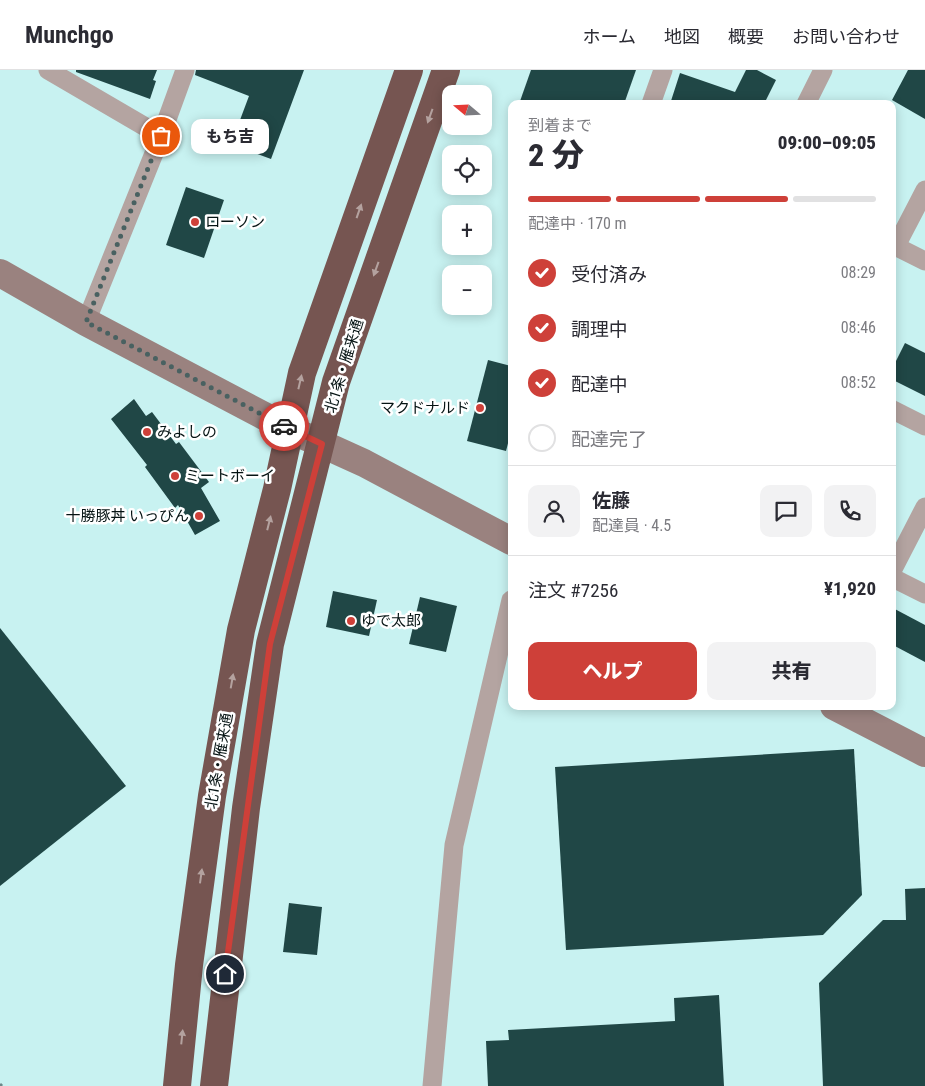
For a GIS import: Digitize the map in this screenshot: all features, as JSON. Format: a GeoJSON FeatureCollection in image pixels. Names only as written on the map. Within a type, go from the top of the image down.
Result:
{"type":"FeatureCollection","features":[{"type":"Feature","properties":{"kind":"highway","name":"北1条・雁来通"},"geometry":{"type":"LineString","coordinates":[[177,1086],[189,965],[212,796],[241,630],[277,489],[302,373],[409,70]]}},
{"type":"Feature","properties":{"kind":"highway","name":"北1条・雁来通"},"geometry":{"type":"LineString","coordinates":[[214,1086],[225,974],[270,644],[322,444],[336,382],[446,70]]}},
{"type":"Feature","properties":{"kind":"street"},"geometry":{"type":"LineString","coordinates":[[48,70],[161,136]]}},
{"type":"Feature","properties":{"kind":"street"},"geometry":{"type":"LineString","coordinates":[[86,322],[161,136],[185,70]]}},
{"type":"Feature","properties":{"kind":"street"},"geometry":{"type":"LineString","coordinates":[[652,100],[663,70]]}},
{"type":"Feature","properties":{"kind":"street"},"geometry":{"type":"LineString","coordinates":[[808,100],[823,70]]}},
{"type":"Feature","properties":{"kind":"street"},"geometry":{"type":"LineString","coordinates":[[896,241],[925,190]]}},
{"type":"Feature","properties":{"kind":"street"},"geometry":{"type":"LineString","coordinates":[[896,246],[925,261]]}},
{"type":"Feature","properties":{"kind":"street"},"geometry":{"type":"LineString","coordinates":[[0,273],[86,322],[289,429],[364,463],[508,539]]}},
{"type":"Feature","properties":{"kind":"street"},"geometry":{"type":"LineString","coordinates":[[896,412],[925,426]]}},
{"type":"Feature","properties":{"kind":"street"},"geometry":{"type":"LineString","coordinates":[[896,563],[925,506]]}},
{"type":"Feature","properties":{"kind":"street"},"geometry":{"type":"LineString","coordinates":[[896,580],[925,594]]}},
{"type":"Feature","properties":{"kind":"street"},"geometry":{"type":"LineString","coordinates":[[432,1086],[454,845],[508,613]]}},
{"type":"Feature","properties":{"kind":"street"},"geometry":{"type":"LineString","coordinates":[[842,710],[925,753]]}},
{"type":"Feature","properties":{"kind":"building"},"geometry":{"type":"Polygon","coordinates":[[[76,70],[157,70],[153,80],[156,81],[150,99],[76,72],[76,70]]]}},
{"type":"Feature","properties":{"kind":"building"},"geometry":{"type":"Polygon","coordinates":[[[196,70],[304,70],[271,159],[231,144],[249,96],[195,75],[196,70]]]}},
{"type":"Feature","properties":{"kind":"building"},"geometry":{"type":"Polygon","coordinates":[[[531,70],[636,70],[625,100],[520,100],[531,70]]]}},
{"type":"Feature","properties":{"kind":"building"},"geometry":{"type":"Polygon","coordinates":[[[746,70],[757,70],[776,80],[766,100],[671,100],[680,73],[735,92],[746,70]]]}},
{"type":"Feature","properties":{"kind":"building"},"geometry":{"type":"Polygon","coordinates":[[[908,70],[925,70],[925,119],[896,102],[896,100],[892,100],[908,70]]]}},
{"type":"Feature","properties":{"kind":"building","name":"ローソン"},"geometry":{"type":"Polygon","coordinates":[[[186,187],[224,200],[204,258],[166,245],[186,187]]]}},
{"type":"Feature","properties":{"kind":"building"},"geometry":{"type":"Polygon","coordinates":[[[905,343],[925,353],[925,396],[896,382],[896,361],[905,343]]]}},
{"type":"Feature","properties":{"kind":"building"},"geometry":{"type":"Polygon","coordinates":[[[488,360],[508,365],[508,443],[506,451],[467,441],[488,360]]]}},
{"type":"Feature","properties":{"kind":"building"},"geometry":{"type":"Polygon","coordinates":[[[134,399],[146,416],[152,412],[176,444],[179,442],[209,482],[201,488],[220,521],[195,535],[178,505],[175,508],[145,467],[147,465],[111,419],[134,399]]]}},
{"type":"Feature","properties":{"kind":"building"},"geometry":{"type":"Polygon","coordinates":[[[333,591],[377,600],[369,636],[326,627],[333,591]]]}},
{"type":"Feature","properties":{"kind":"building"},"geometry":{"type":"Polygon","coordinates":[[[420,597],[457,606],[446,652],[409,644],[420,597]]]}},
{"type":"Feature","properties":{"kind":"building"},"geometry":{"type":"Polygon","coordinates":[[[896,610],[925,625],[925,662],[896,647],[896,610]]]}},
{"type":"Feature","properties":{"kind":"building"},"geometry":{"type":"Polygon","coordinates":[[[0,628],[126,786],[0,886],[0,628]]]}},
{"type":"Feature","properties":{"kind":"building"},"geometry":{"type":"Polygon","coordinates":[[[854,749],[862,895],[823,935],[566,950],[555,767],[854,749]]]}},
{"type":"Feature","properties":{"kind":"building"},"geometry":{"type":"Polygon","coordinates":[[[925,888],[925,1086],[823,1086],[819,983],[883,920],[906,920],[905,889],[925,888]]]}},
{"type":"Feature","properties":{"kind":"building"},"geometry":{"type":"Polygon","coordinates":[[[289,903],[322,907],[317,955],[283,952],[289,903]]]}},
{"type":"Feature","properties":{"kind":"building"},"geometry":{"type":"Polygon","coordinates":[[[719,995],[724,1086],[488,1086],[486,1041],[509,1040],[508,1030],[675,1021],[674,998],[719,995]]]}},
{"type":"Feature","properties":{"kind":"way so far"},"geometry":{"type":"LineString","coordinates":[[161,136],[86,322],[284,426]]}},
{"type":"Feature","properties":{"kind":"place","name":"もち吉"},"geometry":{"type":"Point","coordinates":[161,136]}},
{"type":"Feature","properties":{"kind":"place","name":"ローソン"},"geometry":{"type":"Point","coordinates":[195,222]}},
{"type":"Feature","properties":{"kind":"place","name":"マクドナルド"},"geometry":{"type":"Point","coordinates":[480,408]}},
{"type":"Feature","properties":{"kind":"place","name":"みよしの"},"geometry":{"type":"Point","coordinates":[147,432]}},
{"type":"Feature","properties":{"kind":"place","name":"ミートボーイ"},"geometry":{"type":"Point","coordinates":[175,476]}},
{"type":"Feature","properties":{"kind":"place","name":"十勝豚丼 いっぴん"},"geometry":{"type":"Point","coordinates":[199,516]}},
{"type":"Feature","properties":{"kind":"place","name":"ゆで太郎"},"geometry":{"type":"Point","coordinates":[351,621]}},
{"type":"Feature","properties":{"kind":"route"},"geometry":{"type":"LineString","coordinates":[[225,974],[246,808],[270,644],[306,496],[322,444],[284,426]]}}]}
